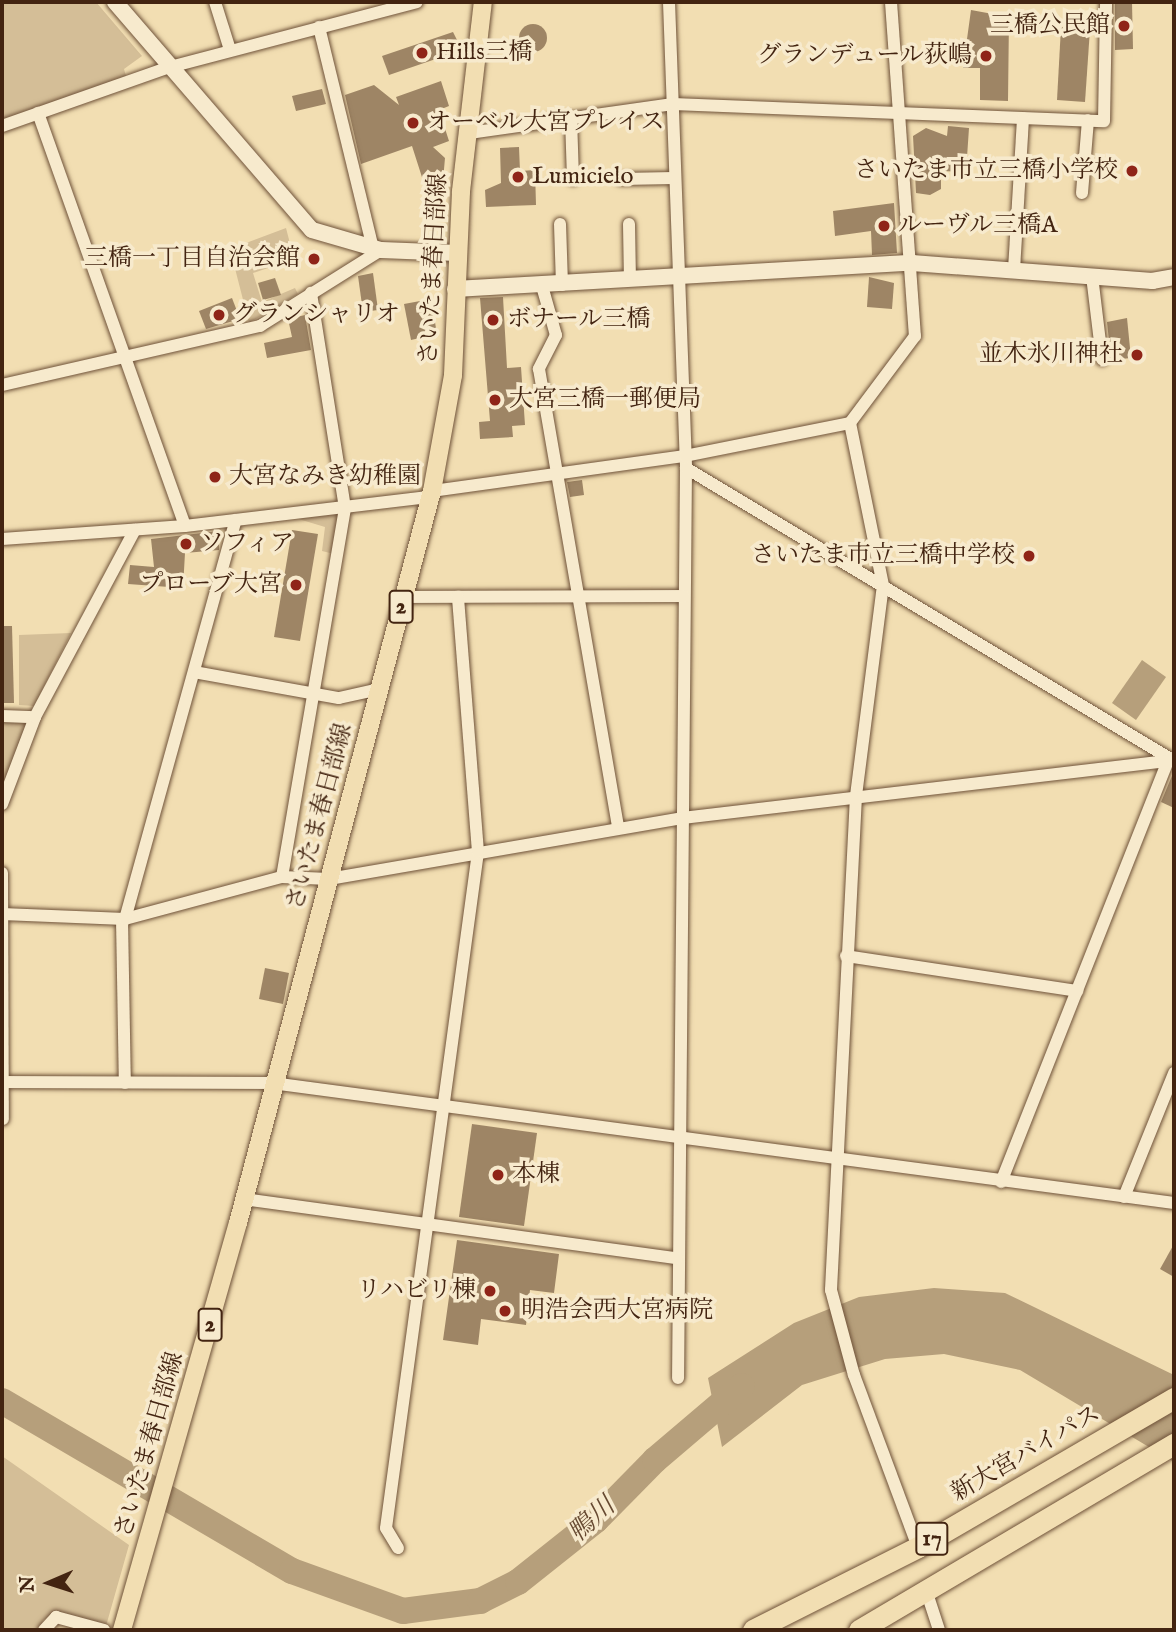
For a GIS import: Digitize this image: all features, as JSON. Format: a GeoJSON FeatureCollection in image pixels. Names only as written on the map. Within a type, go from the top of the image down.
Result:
{"type":"FeatureCollection","features":[{"type":"Feature","properties":{"kind":"highway","name":"新大宮バイパス"},"geometry":{"type":"LineString","coordinates":[[753,1630],[918,1547],[1174,1398]]}},
{"type":"Feature","properties":{"kind":"highway","name":"17"},"geometry":{"type":"LineString","coordinates":[[859,1630],[1174,1444]]}},
{"type":"Feature","properties":{"kind":"main road","name":"さいたま春日部線"},"geometry":{"type":"LineString","coordinates":[[121,1630],[244,1199],[272,1083],[431,494],[453,375],[457,253],[483,2]]}},
{"type":"Feature","properties":{"kind":"street"},"geometry":{"type":"LineString","coordinates":[[115,2],[312,230],[377,249],[457,253]]}},
{"type":"Feature","properties":{"kind":"street"},"geometry":{"type":"LineString","coordinates":[[215,2],[230,50]]}},
{"type":"Feature","properties":{"kind":"street"},"geometry":{"type":"LineString","coordinates":[[2,126],[170,67],[417,2]]}},
{"type":"Feature","properties":{"kind":"street"},"geometry":{"type":"LineString","coordinates":[[669,2],[685,462],[678,1378]]}},
{"type":"Feature","properties":{"kind":"street"},"geometry":{"type":"LineString","coordinates":[[2,539],[185,526],[345,508],[559,474],[685,462],[850,423],[915,336],[912,263],[891,2]]}},
{"type":"Feature","properties":{"kind":"street"},"geometry":{"type":"LineString","coordinates":[[469,133],[673,104],[1104,121],[1106,2]]}},
{"type":"Feature","properties":{"kind":"street"},"geometry":{"type":"LineString","coordinates":[[319,27],[377,249]]}},
{"type":"Feature","properties":{"kind":"street"},"geometry":{"type":"LineString","coordinates":[[38,113],[185,526]]}},
{"type":"Feature","properties":{"kind":"street"},"geometry":{"type":"LineString","coordinates":[[571,118],[573,179]]}},
{"type":"Feature","properties":{"kind":"street"},"geometry":{"type":"LineString","coordinates":[[1014,270],[1023,118]]}},
{"type":"Feature","properties":{"kind":"street"},"geometry":{"type":"LineString","coordinates":[[1082,193],[1088,120]]}},
{"type":"Feature","properties":{"kind":"street"},"geometry":{"type":"LineString","coordinates":[[621,179],[674,178]]}},
{"type":"Feature","properties":{"kind":"street"},"geometry":{"type":"LineString","coordinates":[[560,224],[562,285]]}},
{"type":"Feature","properties":{"kind":"street"},"geometry":{"type":"LineString","coordinates":[[629,224],[630,279]]}},
{"type":"Feature","properties":{"kind":"street"},"geometry":{"type":"LineString","coordinates":[[2,385],[246,331],[311,293],[377,249]]}},
{"type":"Feature","properties":{"kind":"street"},"geometry":{"type":"LineString","coordinates":[[455,289],[912,263],[1092,276],[1174,277]]}},
{"type":"Feature","properties":{"kind":"street"},"geometry":{"type":"LineString","coordinates":[[1092,276],[1102,359]]}},
{"type":"Feature","properties":{"kind":"street"},"geometry":{"type":"LineString","coordinates":[[542,286],[556,335],[539,369],[618,828]]}},
{"type":"Feature","properties":{"kind":"street"},"geometry":{"type":"LineString","coordinates":[[282,877],[345,508],[311,293]]}},
{"type":"Feature","properties":{"kind":"street"},"geometry":{"type":"LineString","coordinates":[[850,423],[883,585],[856,796],[834,1162],[831,1290],[854,1375],[918,1547]]}},
{"type":"Feature","properties":{"kind":"street"},"geometry":{"type":"LineString","coordinates":[[685,462],[1172,759]]}},
{"type":"Feature","properties":{"kind":"street"},"geometry":{"type":"LineString","coordinates":[[125,1083],[124,919],[236,520]]}},
{"type":"Feature","properties":{"kind":"street"},"geometry":{"type":"LineString","coordinates":[[2,804],[35,717],[135,530]]}},
{"type":"Feature","properties":{"kind":"street"},"geometry":{"type":"LineString","coordinates":[[404,597],[684,597]]}},
{"type":"Feature","properties":{"kind":"street"},"geometry":{"type":"LineString","coordinates":[[398,1548],[386,1528],[478,852],[457,597]]}},
{"type":"Feature","properties":{"kind":"street"},"geometry":{"type":"LineString","coordinates":[[194,672],[339,698],[380,689]]}},
{"type":"Feature","properties":{"kind":"street"},"geometry":{"type":"LineString","coordinates":[[2,716],[35,717]]}},
{"type":"Feature","properties":{"kind":"street"},"geometry":{"type":"LineString","coordinates":[[3,914],[124,919],[282,877],[329,879],[682,818],[1172,759]]}},
{"type":"Feature","properties":{"kind":"street"},"geometry":{"type":"LineString","coordinates":[[1001,1182],[1172,759]]}},
{"type":"Feature","properties":{"kind":"street"},"geometry":{"type":"LineString","coordinates":[[2,873],[3,1119]]}},
{"type":"Feature","properties":{"kind":"street"},"geometry":{"type":"LineString","coordinates":[[846,956],[1077,991]]}},
{"type":"Feature","properties":{"kind":"street"},"geometry":{"type":"LineString","coordinates":[[1124,1197],[1174,1073]]}},
{"type":"Feature","properties":{"kind":"street"},"geometry":{"type":"LineString","coordinates":[[3,1082],[272,1083],[834,1162],[1174,1203]]}},
{"type":"Feature","properties":{"kind":"street"},"geometry":{"type":"LineString","coordinates":[[244,1199],[677,1258]]}},
{"type":"Feature","properties":{"kind":"street"},"geometry":{"type":"LineString","coordinates":[[926,1590],[939,1630]]}},
{"type":"Feature","properties":{"kind":"street"},"geometry":{"type":"LineString","coordinates":[[44,1630],[56,1617],[104,1630]]}},
{"type":"Feature","properties":{"kind":"shaded area"},"geometry":{"type":"Polygon","coordinates":[[[2,2],[96,2],[142,56],[124,69],[126,76],[2,121],[2,2]]]}},
{"type":"Feature","properties":{"kind":"shaded area"},"geometry":{"type":"Polygon","coordinates":[[[286,228],[294,259],[253,273],[262,302],[295,288],[298,294],[249,323],[230,249],[286,228]]]}},
{"type":"Feature","properties":{"kind":"shaded area"},"geometry":{"type":"Polygon","coordinates":[[[340,513],[334,554],[322,551],[325,527],[292,517],[340,513]]]}},
{"type":"Feature","properties":{"kind":"shaded area"},"geometry":{"type":"Polygon","coordinates":[[[71,633],[34,706],[19,705],[19,635],[71,633]]]}},
{"type":"Feature","properties":{"kind":"shaded area"},"geometry":{"type":"Polygon","coordinates":[[[1142,660],[1166,677],[1136,720],[1112,703],[1142,660]]]}},
{"type":"Feature","properties":{"kind":"shaded area"},"geometry":{"type":"Polygon","coordinates":[[[2,720],[28,720],[2,792],[2,720]]]}},
{"type":"Feature","properties":{"kind":"shaded area"},"geometry":{"type":"Polygon","coordinates":[[[934,1288],[1005,1293],[1174,1375],[1174,1462],[1020,1370],[944,1354],[885,1359],[802,1385],[722,1447],[708,1378],[794,1323],[859,1297],[934,1288]]]}},
{"type":"Feature","properties":{"kind":"shaded area"},"geometry":{"type":"Polygon","coordinates":[[[2,1456],[129,1545],[106,1626],[56,1613],[43,1620],[40,1630],[2,1630],[2,1456]]]}},
{"type":"Feature","properties":{"kind":"building","name":"三橋公民館"},"geometry":{"type":"Polygon","coordinates":[[[1115,2],[1132,2],[1133,49],[1115,50],[1115,2]]]}},
{"type":"Feature","properties":{"kind":"building","name":"グランデュール荻嶋"},"geometry":{"type":"Polygon","coordinates":[[[971,10],[1009,17],[1008,101],[980,100],[980,68],[963,68],[971,10]]]}},
{"type":"Feature","properties":{"kind":"building"},"geometry":{"type":"Polygon","coordinates":[[[533,24],[543,28],[547,38],[543,48],[533,52],[523,48],[519,38],[523,28],[533,24]]]}},
{"type":"Feature","properties":{"kind":"building"},"geometry":{"type":"Polygon","coordinates":[[[1061,27],[1090,29],[1085,102],[1057,100],[1061,27]]]}},
{"type":"Feature","properties":{"kind":"building","name":"Hills三橋"},"geometry":{"type":"Polygon","coordinates":[[[453,32],[462,50],[389,75],[382,56],[453,32]]]}},
{"type":"Feature","properties":{"kind":"building","name":"オーベル大宮プレイス"},"geometry":{"type":"Polygon","coordinates":[[[441,81],[449,106],[439,110],[449,141],[433,147],[445,158],[442,192],[428,196],[412,146],[361,164],[345,95],[374,85],[399,105],[396,97],[441,81]]]}},
{"type":"Feature","properties":{"kind":"building"},"geometry":{"type":"Polygon","coordinates":[[[322,89],[326,104],[296,111],[292,96],[322,89]]]}},
{"type":"Feature","properties":{"kind":"building"},"geometry":{"type":"Polygon","coordinates":[[[948,126],[969,128],[966,172],[941,171],[941,189],[930,195],[916,193],[913,136],[926,128],[947,136],[948,126]]]}},
{"type":"Feature","properties":{"kind":"building","name":"Lumicielo"},"geometry":{"type":"Polygon","coordinates":[[[519,147],[520,171],[535,170],[536,205],[486,207],[485,190],[501,183],[500,148],[519,147]]]}},
{"type":"Feature","properties":{"kind":"building"},"geometry":{"type":"Polygon","coordinates":[[[894,203],[897,253],[872,255],[871,231],[835,236],[833,211],[894,203]]]}},
{"type":"Feature","properties":{"kind":"building"},"geometry":{"type":"Polygon","coordinates":[[[373,273],[378,310],[363,312],[358,276],[373,273]]]}},
{"type":"Feature","properties":{"kind":"building"},"geometry":{"type":"Polygon","coordinates":[[[869,277],[894,283],[892,309],[867,307],[869,277]]]}},
{"type":"Feature","properties":{"kind":"building"},"geometry":{"type":"Polygon","coordinates":[[[275,278],[281,295],[263,300],[258,283],[275,278]]]}},
{"type":"Feature","properties":{"kind":"building"},"geometry":{"type":"Polygon","coordinates":[[[503,297],[507,368],[521,367],[525,425],[512,426],[513,437],[480,439],[479,422],[490,421],[480,298],[503,297]]]}},
{"type":"Feature","properties":{"kind":"building","name":"グランシャリオ"},"geometry":{"type":"Polygon","coordinates":[[[232,298],[240,319],[206,329],[199,311],[232,298]]]}},
{"type":"Feature","properties":{"kind":"building"},"geometry":{"type":"Polygon","coordinates":[[[431,299],[437,334],[411,340],[404,304],[431,299]]]}},
{"type":"Feature","properties":{"kind":"building"},"geometry":{"type":"Polygon","coordinates":[[[305,315],[311,350],[267,358],[264,343],[292,337],[288,319],[305,315]]]}},
{"type":"Feature","properties":{"kind":"building"},"geometry":{"type":"Polygon","coordinates":[[[1127,318],[1131,358],[1111,360],[1107,322],[1127,318]]]}},
{"type":"Feature","properties":{"kind":"building"},"geometry":{"type":"Polygon","coordinates":[[[582,480],[584,495],[570,497],[567,482],[582,480]]]}},
{"type":"Feature","properties":{"kind":"building","name":"プローブ大宮"},"geometry":{"type":"Polygon","coordinates":[[[292,530],[318,534],[300,641],[274,637],[292,530]]]}},
{"type":"Feature","properties":{"kind":"building"},"geometry":{"type":"Polygon","coordinates":[[[219,531],[219,550],[185,553],[183,588],[128,584],[130,565],[154,567],[151,539],[219,531]]]}},
{"type":"Feature","properties":{"kind":"building"},"geometry":{"type":"Polygon","coordinates":[[[2,626],[12,626],[14,703],[2,703],[2,626]]]}},
{"type":"Feature","properties":{"kind":"building"},"geometry":{"type":"Polygon","coordinates":[[[1174,771],[1174,808],[1161,802],[1174,771]]]}},
{"type":"Feature","properties":{"kind":"building"},"geometry":{"type":"Polygon","coordinates":[[[265,968],[289,973],[283,1004],[259,999],[265,968]]]}},
{"type":"Feature","properties":{"kind":"building","name":"本棟"},"geometry":{"type":"Polygon","coordinates":[[[472,1124],[537,1133],[524,1226],[459,1217],[472,1124]]]}},
{"type":"Feature","properties":{"kind":"building","name":"リハビリ棟"},"geometry":{"type":"Polygon","coordinates":[[[457,1240],[559,1254],[554,1293],[530,1290],[526,1325],[481,1319],[478,1345],[443,1340],[457,1240]]]}},
{"type":"Feature","properties":{"kind":"building"},"geometry":{"type":"Polygon","coordinates":[[[1174,1244],[1174,1277],[1160,1269],[1174,1244]]]}},
{"type":"Feature","properties":{"kind":"waterway","name":"鴨川"},"geometry":{"type":"LineString","coordinates":[[2,1401],[292,1571],[403,1611],[480,1601],[518,1582],[596,1520],[655,1460],[742,1386]]}},
{"type":"Feature","properties":{"kind":"place","name":"三橋公民館"},"geometry":{"type":"Point","coordinates":[1124,26]}},
{"type":"Feature","properties":{"kind":"place","name":"Hills三橋"},"geometry":{"type":"Point","coordinates":[422,53]}},
{"type":"Feature","properties":{"kind":"place","name":"グランデュール荻嶋"},"geometry":{"type":"Point","coordinates":[986,56]}},
{"type":"Feature","properties":{"kind":"place","name":"オーベル大宮プレイス"},"geometry":{"type":"Point","coordinates":[413,123]}},
{"type":"Feature","properties":{"kind":"place","name":"さいたま市立三橋小学校"},"geometry":{"type":"Point","coordinates":[1132,171]}},
{"type":"Feature","properties":{"kind":"place","name":"Lumicielo"},"geometry":{"type":"Point","coordinates":[518,177]}},
{"type":"Feature","properties":{"kind":"place","name":"ルーヴル三橋A"},"geometry":{"type":"Point","coordinates":[884,226]}},
{"type":"Feature","properties":{"kind":"place","name":"三橋一丁目自治会館"},"geometry":{"type":"Point","coordinates":[314,259]}},
{"type":"Feature","properties":{"kind":"place","name":"グランシャリオ"},"geometry":{"type":"Point","coordinates":[219,315]}},
{"type":"Feature","properties":{"kind":"place","name":"ボナール三橋"},"geometry":{"type":"Point","coordinates":[493,320]}},
{"type":"Feature","properties":{"kind":"place","name":"並木氷川神社"},"geometry":{"type":"Point","coordinates":[1137,355]}},
{"type":"Feature","properties":{"kind":"place","name":"大宮三橋一郵便局"},"geometry":{"type":"Point","coordinates":[495,400]}},
{"type":"Feature","properties":{"kind":"place","name":"大宮なみき幼稚園"},"geometry":{"type":"Point","coordinates":[215,477]}},
{"type":"Feature","properties":{"kind":"place","name":"ソフィア"},"geometry":{"type":"Point","coordinates":[186,544]}},
{"type":"Feature","properties":{"kind":"place","name":"さいたま市立三橋中学校"},"geometry":{"type":"Point","coordinates":[1029,556]}},
{"type":"Feature","properties":{"kind":"place","name":"プローブ大宮"},"geometry":{"type":"Point","coordinates":[296,585]}},
{"type":"Feature","properties":{"kind":"place","name":"本棟"},"geometry":{"type":"Point","coordinates":[498,1175]}},
{"type":"Feature","properties":{"kind":"place","name":"リハビリ棟"},"geometry":{"type":"Point","coordinates":[490,1291]}},
{"type":"Feature","properties":{"kind":"place","name":"明浩会西大宮病院"},"geometry":{"type":"Point","coordinates":[505,1311]}}]}
